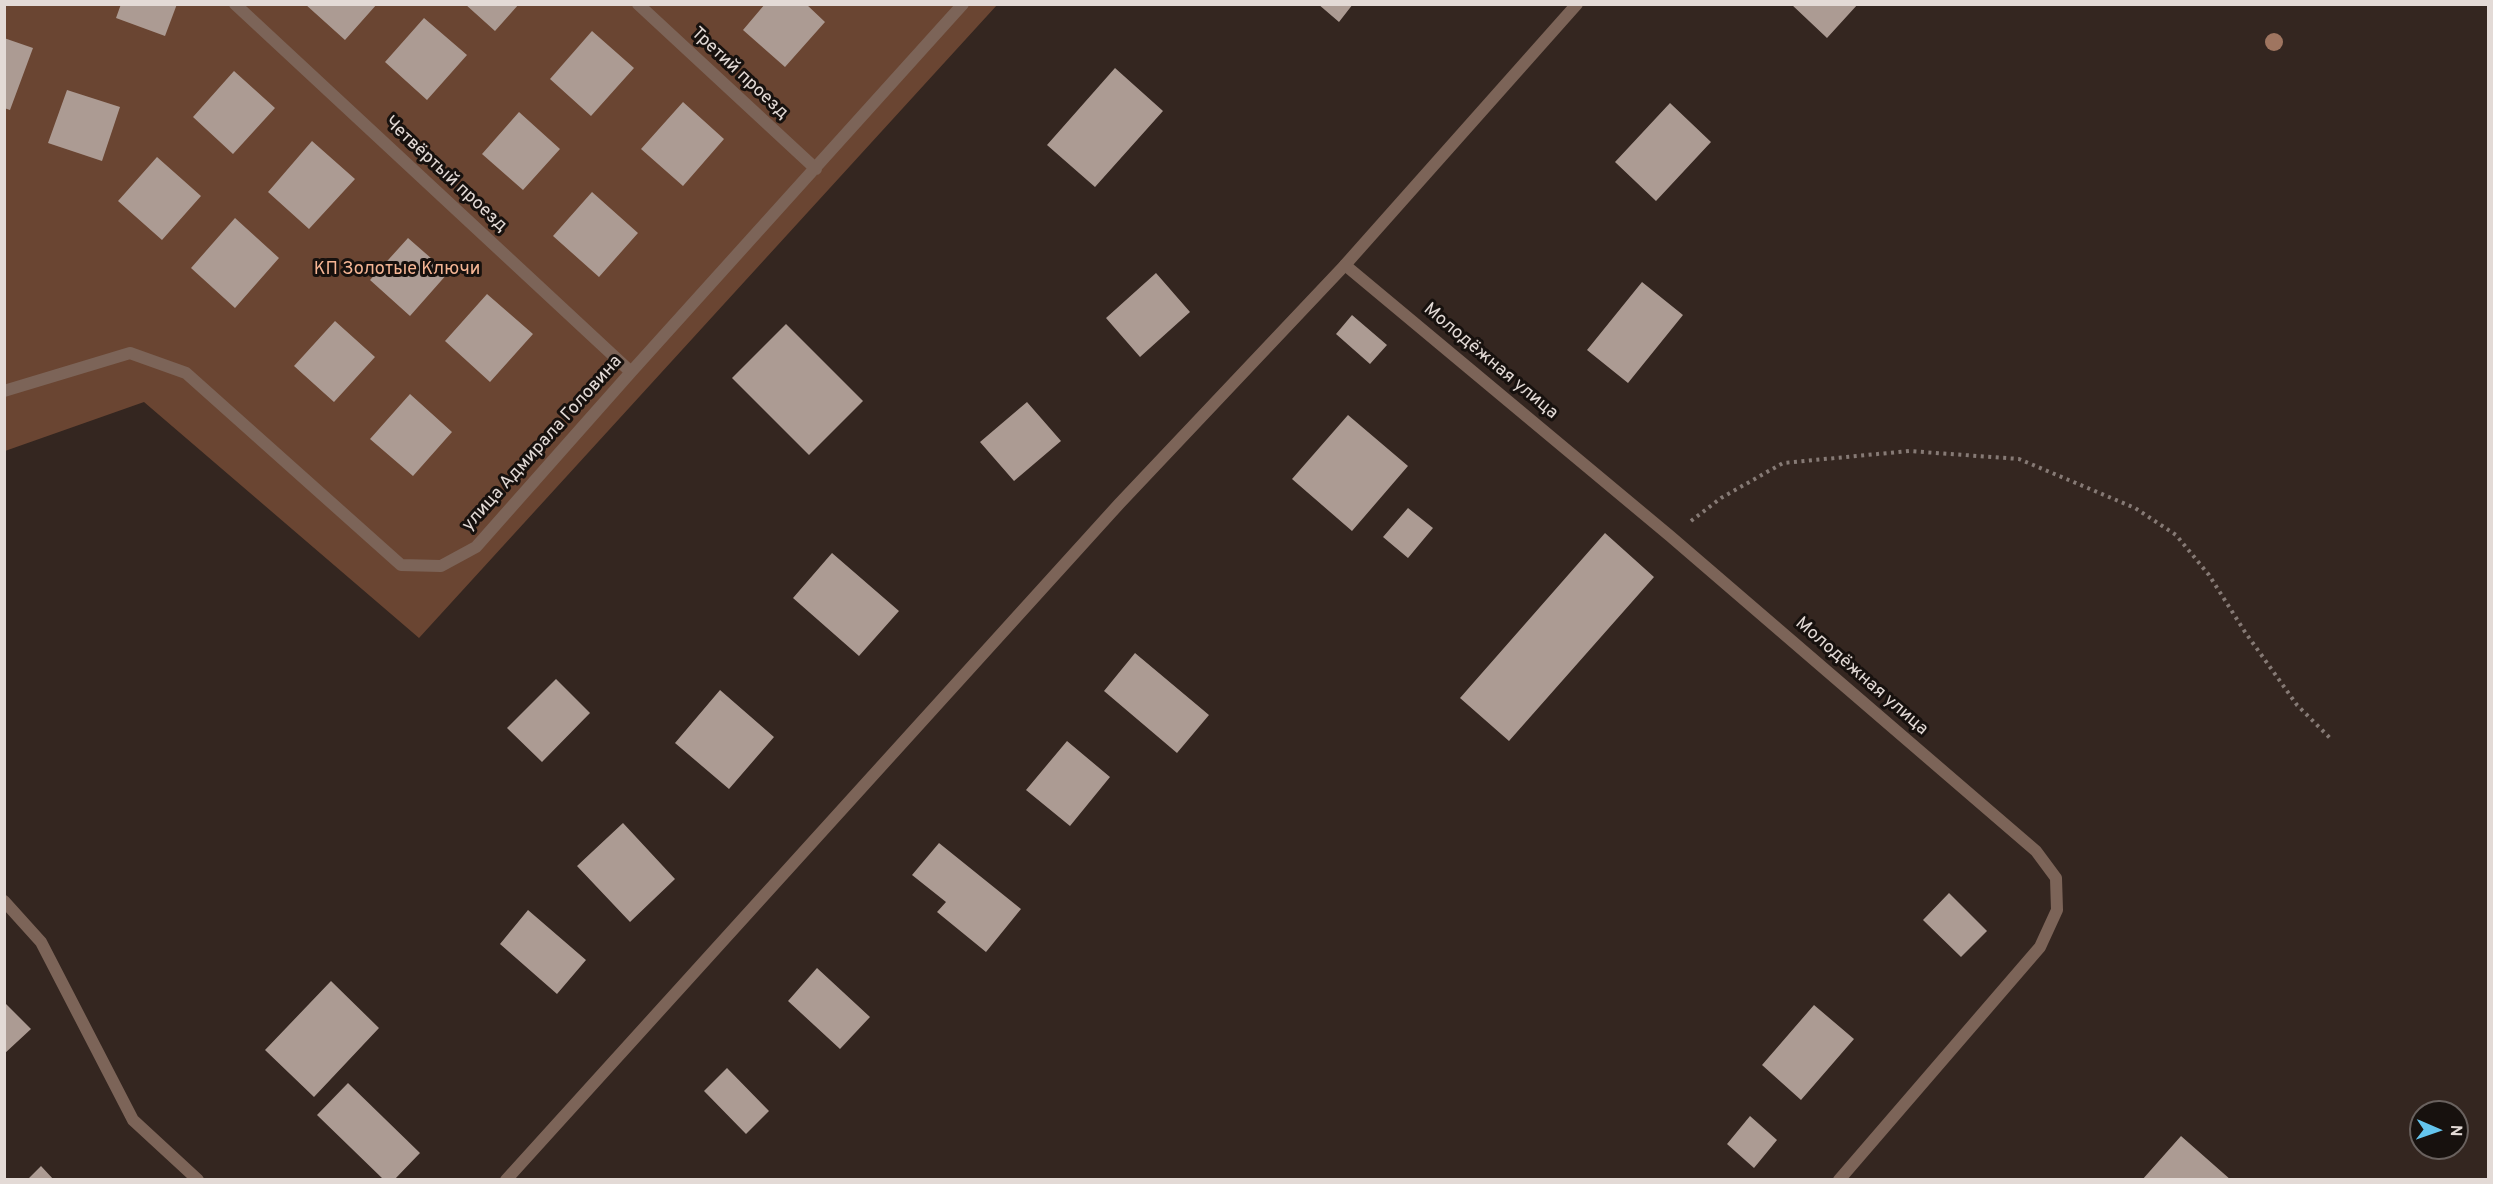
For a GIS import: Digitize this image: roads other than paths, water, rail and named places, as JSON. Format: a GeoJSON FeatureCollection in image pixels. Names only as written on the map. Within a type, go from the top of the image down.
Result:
{"type":"FeatureCollection","features":[{"type":"Feature","properties":{"kind":"street","name":"Четвёртый проезд"},"geometry":{"type":"LineString","coordinates":[[235,4],[631,372]]}},
{"type":"Feature","properties":{"kind":"street","name":"Третий проезд"},"geometry":{"type":"LineString","coordinates":[[638,4],[816,169]]}},
{"type":"Feature","properties":{"kind":"street","name":"улица Адмирала Головина"},"geometry":{"type":"LineString","coordinates":[[4,391],[130,353],[186,373],[401,565],[441,566],[476,547],[963,4]]}},
{"type":"Feature","properties":{"kind":"street"},"geometry":{"type":"LineString","coordinates":[[506,1179],[1119,504],[1345,265],[1577,4]]}},
{"type":"Feature","properties":{"kind":"street","name":"Молодёжная улица"},"geometry":{"type":"LineString","coordinates":[[1345,265],[1670,536],[2036,851],[2056,878],[2057,910],[2040,947],[1839,1179]]}},
{"type":"Feature","properties":{"kind":"street"},"geometry":{"type":"LineString","coordinates":[[4,901],[41,942],[133,1120],[198,1179]]}},
{"type":"Feature","properties":{"kind":"park label","name":"КП Золотые Ключи"},"geometry":{"type":"Point","coordinates":[397,270]}}]}
